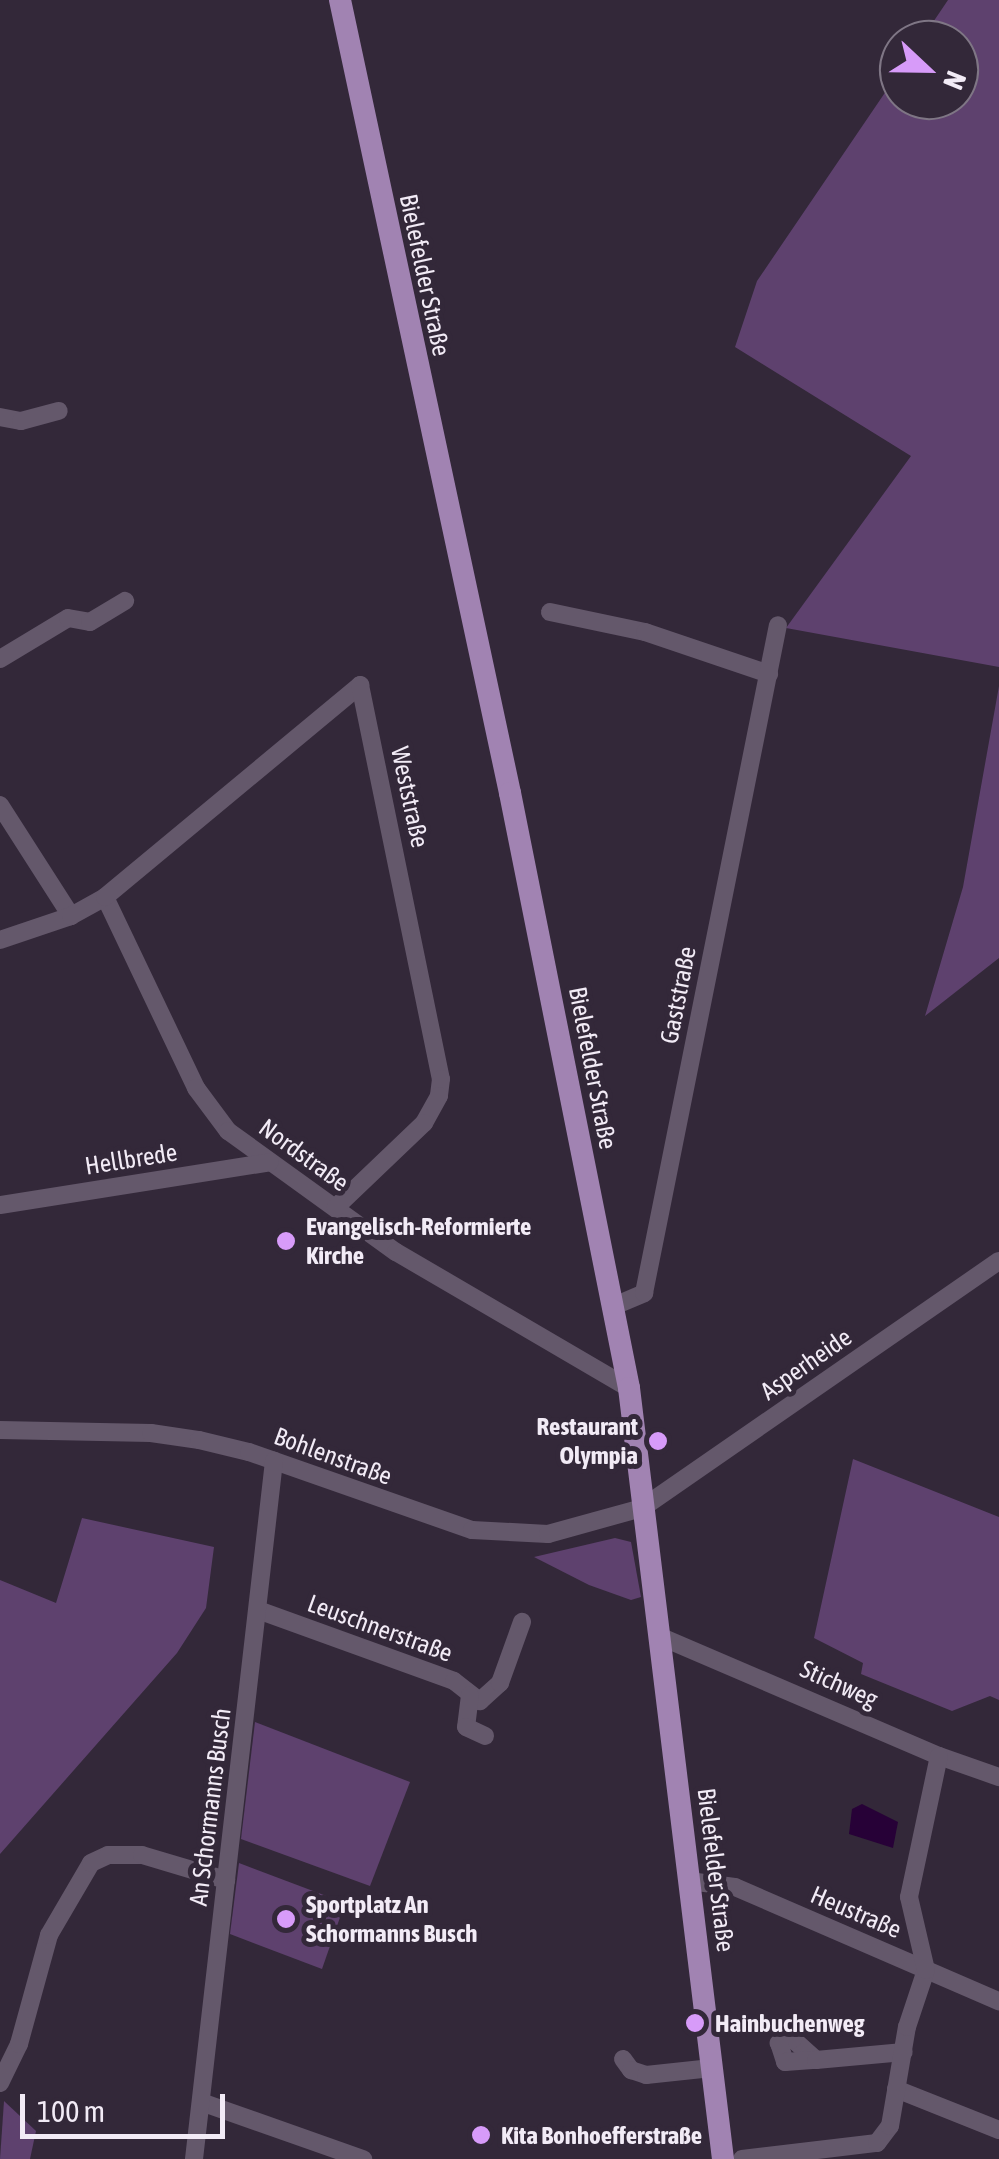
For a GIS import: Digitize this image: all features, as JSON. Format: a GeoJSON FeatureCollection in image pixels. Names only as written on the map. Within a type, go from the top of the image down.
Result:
{"type":"FeatureCollection","features":[{"type":"Feature","properties":{"kind":"main road","name":"Bielefelder Straße"},"geometry":{"type":"LineString","coordinates":[[340,0],[514,812],[629,1388],[724,2159]]}},
{"type":"Feature","properties":{"kind":"street"},"geometry":{"type":"LineString","coordinates":[[0,417],[21,421],[59,411]]}},
{"type":"Feature","properties":{"kind":"street"},"geometry":{"type":"LineString","coordinates":[[0,659],[68,618],[90,622],[126,601]]}},
{"type":"Feature","properties":{"kind":"street"},"geometry":{"type":"LineString","coordinates":[[550,612],[645,632],[769,674]]}},
{"type":"Feature","properties":{"kind":"street","name":"Gaststraße"},"geometry":{"type":"LineString","coordinates":[[614,1306],[644,1294],[778,625]]}},
{"type":"Feature","properties":{"kind":"street","name":"Weststraße"},"geometry":{"type":"LineString","coordinates":[[106,896],[360,685],[441,1080],[439,1096],[424,1123],[336,1207]]}},
{"type":"Feature","properties":{"kind":"street"},"geometry":{"type":"LineString","coordinates":[[0,805],[72,916]]}},
{"type":"Feature","properties":{"kind":"street"},"geometry":{"type":"LineString","coordinates":[[0,940],[72,916],[106,896]]}},
{"type":"Feature","properties":{"kind":"street","name":"Nordstraße"},"geometry":{"type":"LineString","coordinates":[[106,896],[196,1088],[228,1131],[396,1252],[629,1388]]}},
{"type":"Feature","properties":{"kind":"street","name":"Hellbrede"},"geometry":{"type":"LineString","coordinates":[[0,1206],[270,1162]]}},
{"type":"Feature","properties":{"kind":"street","name":"Asperheide"},"geometry":{"type":"LineString","coordinates":[[642,1508],[999,1261]]}},
{"type":"Feature","properties":{"kind":"street","name":"Bohlenstraße"},"geometry":{"type":"LineString","coordinates":[[0,1430],[167,1434],[274,1461],[434,1519],[497,1534],[548,1534],[642,1508]]}},
{"type":"Feature","properties":{"kind":"street","name":"An Schormanns Busch"},"geometry":{"type":"LineString","coordinates":[[194,2159],[274,1461]]}},
{"type":"Feature","properties":{"kind":"street","name":"Leuschnerstraße"},"geometry":{"type":"LineString","coordinates":[[258,1610],[454,1680],[475,1698]]}},
{"type":"Feature","properties":{"kind":"street"},"geometry":{"type":"LineString","coordinates":[[486,1736],[466,1728],[475,1698],[500,1683],[522,1622]]}},
{"type":"Feature","properties":{"kind":"street","name":"Stichweg"},"geometry":{"type":"LineString","coordinates":[[660,1636],[939,1756],[999,1777]]}},
{"type":"Feature","properties":{"kind":"street"},"geometry":{"type":"LineString","coordinates":[[742,2159],[879,2151],[890,2126],[926,1970],[909,1897],[939,1756]]}},
{"type":"Feature","properties":{"kind":"street"},"geometry":{"type":"LineString","coordinates":[[0,2083],[20,2044],[49,1935],[91,1863],[108,1855],[142,1856],[226,1880]]}},
{"type":"Feature","properties":{"kind":"street","name":"Heustraße"},"geometry":{"type":"LineString","coordinates":[[690,1881],[735,1888],[999,2001]]}},
{"type":"Feature","properties":{"kind":"street"},"geometry":{"type":"LineString","coordinates":[[816,2060],[904,2052]]}},
{"type":"Feature","properties":{"kind":"street"},"geometry":{"type":"LineString","coordinates":[[623,2059],[631,2070],[646,2075],[712,2068]]}},
{"type":"Feature","properties":{"kind":"street"},"geometry":{"type":"LineString","coordinates":[[896,2089],[999,2130]]}},
{"type":"Feature","properties":{"kind":"street"},"geometry":{"type":"LineString","coordinates":[[201,2102],[363,2159]]}},
{"type":"Feature","properties":{"kind":"shaded area"},"geometry":{"type":"Polygon","coordinates":[[[948,0],[999,0],[999,667],[786,628],[911,456],[735,347],[757,281],[879,101],[879,120],[979,120],[979,20],[934,20],[948,0]]]}},
{"type":"Feature","properties":{"kind":"shaded area"},"geometry":{"type":"Polygon","coordinates":[[[999,686],[999,958],[925,1016],[963,887],[999,686]]]}},
{"type":"Feature","properties":{"kind":"shaded area"},"geometry":{"type":"Polygon","coordinates":[[[853,1459],[999,1517],[999,1700],[990,1696],[952,1711],[861,1674],[863,1663],[814,1638],[853,1459]]]}},
{"type":"Feature","properties":{"kind":"shaded area"},"geometry":{"type":"Polygon","coordinates":[[[82,1518],[214,1547],[206,1608],[177,1653],[0,1854],[0,1580],[56,1603],[82,1518]]]}},
{"type":"Feature","properties":{"kind":"shaded area"},"geometry":{"type":"Polygon","coordinates":[[[615,1538],[631,1542],[641,1597],[631,1600],[589,1585],[534,1557],[615,1538]]]}},
{"type":"Feature","properties":{"kind":"shaded area"},"geometry":{"type":"Polygon","coordinates":[[[255,1722],[410,1782],[370,1886],[241,1839],[255,1722]]]}},
{"type":"Feature","properties":{"kind":"shaded area"},"geometry":{"type":"Polygon","coordinates":[[[862,1804],[898,1822],[893,1848],[849,1834],[852,1809],[862,1804]]]}},
{"type":"Feature","properties":{"kind":"shaded area","name":"Sportplatz An Schormanns Busch"},"geometry":{"type":"Polygon","coordinates":[[[239,1863],[345,1903],[322,1969],[230,1934],[239,1863]]]}},
{"type":"Feature","properties":{"kind":"shaded area"},"geometry":{"type":"Polygon","coordinates":[[[4,2101],[36,2131],[30,2159],[0,2159],[4,2101]]]}},
{"type":"Feature","properties":{"kind":"place","name":"Evangelisch-Reformierte Kirche"},"geometry":{"type":"Point","coordinates":[286,1241]}},
{"type":"Feature","properties":{"kind":"place","name":"Restaurant Olympia"},"geometry":{"type":"Point","coordinates":[658,1441]}},
{"type":"Feature","properties":{"kind":"place","name":"Sportplatz An Schormanns Busch"},"geometry":{"type":"Point","coordinates":[286,1919]}},
{"type":"Feature","properties":{"kind":"place","name":"Hainbuchenweg"},"geometry":{"type":"Point","coordinates":[695,2023]}},
{"type":"Feature","properties":{"kind":"place","name":"Kita Bonhoefferstraße"},"geometry":{"type":"Point","coordinates":[481,2135]}}]}
